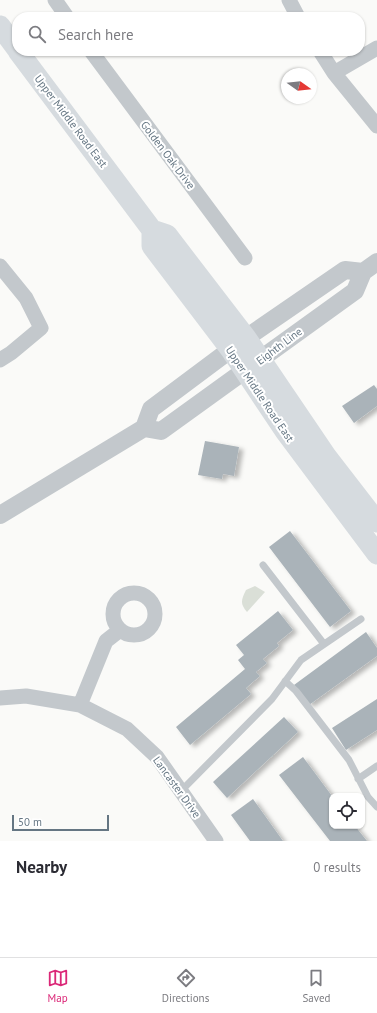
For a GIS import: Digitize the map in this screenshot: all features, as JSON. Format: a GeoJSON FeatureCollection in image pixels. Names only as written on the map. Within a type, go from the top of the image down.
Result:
{"type":"FeatureCollection","features":[{"type":"Feature","properties":{"kind":"main road","name":"Upper Middle Road East"},"geometry":{"type":"LineString","coordinates":[[0,26],[12,42]]}},
{"type":"Feature","properties":{"kind":"main road","name":"Upper Middle Road East"},"geometry":{"type":"LineString","coordinates":[[22,56],[152,230],[152,246],[239,344],[253,365],[377,522]]}},
{"type":"Feature","properties":{"kind":"main road","name":"Upper Middle Road East"},"geometry":{"type":"LineString","coordinates":[[253,365],[285,432],[377,554]]}},
{"type":"Feature","properties":{"kind":"street"},"geometry":{"type":"LineString","coordinates":[[55,0],[63,12]]}},
{"type":"Feature","properties":{"kind":"street"},"geometry":{"type":"LineString","coordinates":[[289,0],[295,12]]}},
{"type":"Feature","properties":{"kind":"street"},"geometry":{"type":"LineString","coordinates":[[365,55],[377,48]]}},
{"type":"Feature","properties":{"kind":"street","name":"Golden Oak Drive"},"geometry":{"type":"LineString","coordinates":[[95,56],[244,258]]}},
{"type":"Feature","properties":{"kind":"street"},"geometry":{"type":"LineString","coordinates":[[323,56],[334,73],[377,126]]}},
{"type":"Feature","properties":{"kind":"street"},"geometry":{"type":"LineString","coordinates":[[334,73],[363,56]]}},
{"type":"Feature","properties":{"kind":"street"},"geometry":{"type":"LineString","coordinates":[[0,266],[26,298],[41,328],[11,353],[0,360]]}},
{"type":"Feature","properties":{"kind":"street","name":"Eighth Line"},"geometry":{"type":"LineString","coordinates":[[370,267],[354,291],[162,430],[144,428],[151,409],[239,344],[345,270],[370,267]]}},
{"type":"Feature","properties":{"kind":"street"},"geometry":{"type":"LineString","coordinates":[[0,515],[144,428]]}},
{"type":"Feature","properties":{"kind":"street"},"geometry":{"type":"LineString","coordinates":[[80,705],[106,641],[120,630]]}},
{"type":"Feature","properties":{"kind":"street","name":"Lancaster Drive"},"geometry":{"type":"LineString","coordinates":[[0,698],[26,696],[80,705],[127,729],[157,757],[216,841]]}},
{"type":"Feature","properties":{"kind":"lane"},"geometry":{"type":"LineString","coordinates":[[263,566],[324,644]]}},
{"type":"Feature","properties":{"kind":"lane"},"geometry":{"type":"LineString","coordinates":[[181,791],[272,699],[301,660],[361,619]]}},
{"type":"Feature","properties":{"kind":"lane"},"geometry":{"type":"LineString","coordinates":[[285,681],[296,691],[349,760],[368,797],[377,807]]}},
{"type":"Feature","properties":{"kind":"lane"},"geometry":{"type":"LineString","coordinates":[[358,779],[377,766]]}},
{"type":"Feature","properties":{"kind":"shaded area"},"geometry":{"type":"Polygon","coordinates":[[[255,586],[265,592],[247,612],[242,604],[243,597],[246,590],[255,586]]]}},
{"type":"Feature","properties":{"kind":"building"},"geometry":{"type":"Polygon","coordinates":[[[374,385],[377,389],[377,406],[354,423],[342,406],[374,385]]]}},
{"type":"Feature","properties":{"kind":"building"},"geometry":{"type":"Polygon","coordinates":[[[205,441],[239,447],[234,476],[223,474],[222,479],[198,475],[205,441]]]}},
{"type":"Feature","properties":{"kind":"building"},"geometry":{"type":"Polygon","coordinates":[[[290,531],[351,611],[330,627],[269,547],[290,531]]]}},
{"type":"Feature","properties":{"kind":"building"},"geometry":{"type":"Polygon","coordinates":[[[278,611],[293,630],[277,643],[279,646],[263,659],[267,663],[256,672],[260,676],[246,688],[251,694],[190,745],[176,727],[245,669],[238,660],[244,655],[236,645],[278,611]]]}},
{"type":"Feature","properties":{"kind":"building"},"geometry":{"type":"Polygon","coordinates":[[[366,632],[377,648],[377,656],[309,705],[294,685],[366,632]]]}},
{"type":"Feature","properties":{"kind":"building"},"geometry":{"type":"Polygon","coordinates":[[[377,699],[377,730],[346,750],[332,728],[377,699]]]}},
{"type":"Feature","properties":{"kind":"building"},"geometry":{"type":"Polygon","coordinates":[[[284,717],[298,732],[227,798],[213,782],[284,717]]]}},
{"type":"Feature","properties":{"kind":"building"},"geometry":{"type":"Polygon","coordinates":[[[303,757],[330,793],[329,829],[357,829],[367,841],[330,841],[279,775],[303,757]]]}},
{"type":"Feature","properties":{"kind":"building"},"geometry":{"type":"Polygon","coordinates":[[[253,799],[283,841],[250,841],[231,815],[253,799]]]}}]}
